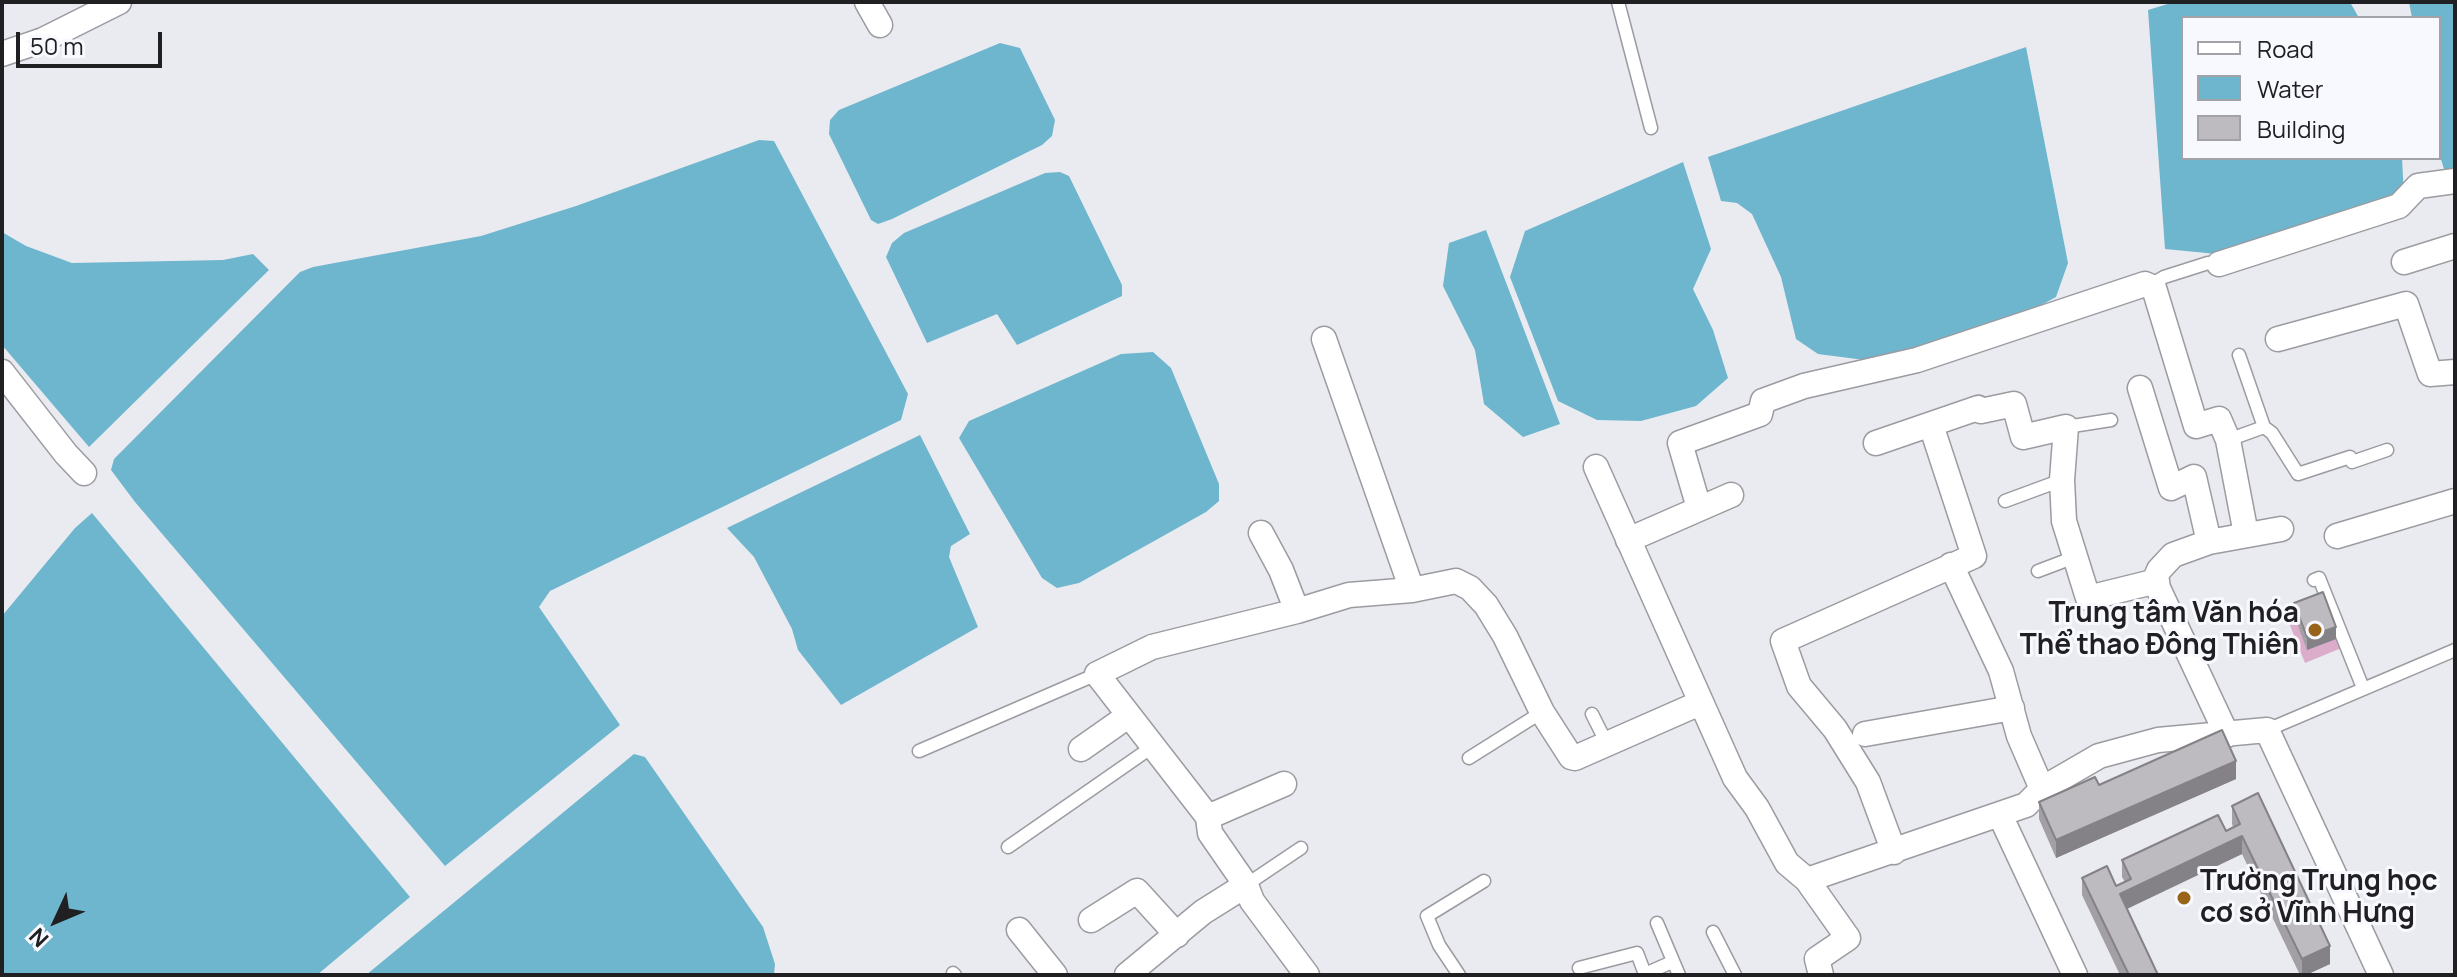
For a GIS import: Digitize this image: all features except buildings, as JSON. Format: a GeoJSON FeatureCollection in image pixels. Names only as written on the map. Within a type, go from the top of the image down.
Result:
{"type":"FeatureCollection","features":[{"type":"Feature","properties":{"kind":"street"},"geometry":{"type":"LineString","coordinates":[[2,54],[43,40],[119,2]]}},
{"type":"Feature","properties":{"kind":"street"},"geometry":{"type":"LineString","coordinates":[[867,2],[880,25]]}},
{"type":"Feature","properties":{"kind":"street"},"geometry":{"type":"LineString","coordinates":[[2219,264],[2399,206],[2418,186],[2455,181]]}},
{"type":"Feature","properties":{"kind":"street"},"geometry":{"type":"LineString","coordinates":[[2404,262],[2455,246]]}},
{"type":"Feature","properties":{"kind":"street"},"geometry":{"type":"LineString","coordinates":[[1699,508],[1680,443],[1760,414],[1763,401],[1804,386],[1917,360],[2145,284],[2154,288],[2196,426],[2219,419],[2228,440],[2246,534]]}},
{"type":"Feature","properties":{"kind":"street"},"geometry":{"type":"LineString","coordinates":[[2278,339],[2406,304],[2430,374],[2455,372]]}},
{"type":"Feature","properties":{"kind":"street"},"geometry":{"type":"LineString","coordinates":[[1324,339],[1412,590]]}},
{"type":"Feature","properties":{"kind":"street"},"geometry":{"type":"LineString","coordinates":[[2,372],[84,473]]}},
{"type":"Feature","properties":{"kind":"street"},"geometry":{"type":"LineString","coordinates":[[2140,388],[2171,488],[2194,477],[2209,542]]}},
{"type":"Feature","properties":{"kind":"street"},"geometry":{"type":"LineString","coordinates":[[1876,443],[1978,408],[1981,411],[2014,404],[2023,437],[2066,427],[2062,480],[2064,521],[2088,598],[2157,581]]}},
{"type":"Feature","properties":{"kind":"street"},"geometry":{"type":"LineString","coordinates":[[1894,852],[1868,782],[1835,729],[1799,686],[1783,641],[1974,556],[1931,425]]}},
{"type":"Feature","properties":{"kind":"street"},"geometry":{"type":"LineString","coordinates":[[1596,467],[1735,778],[1757,808],[1787,863],[1807,880],[1848,938],[1817,959],[1821,975]]}},
{"type":"Feature","properties":{"kind":"street"},"geometry":{"type":"LineString","coordinates":[[1628,540],[1731,495]]}},
{"type":"Feature","properties":{"kind":"street"},"geometry":{"type":"LineString","coordinates":[[2337,536],[2455,501]]}},
{"type":"Feature","properties":{"kind":"street"},"geometry":{"type":"LineString","coordinates":[[2227,735],[2157,581],[2159,570],[2173,555],[2209,542],[2281,529]]}},
{"type":"Feature","properties":{"kind":"street"},"geometry":{"type":"LineString","coordinates":[[1261,533],[1281,570],[1297,611]]}},
{"type":"Feature","properties":{"kind":"street"},"geometry":{"type":"LineString","coordinates":[[1951,565],[2001,671],[2019,736],[2042,789]]}},
{"type":"Feature","properties":{"kind":"street"},"geometry":{"type":"LineString","coordinates":[[1307,975],[1252,901],[1246,885],[1210,833],[1208,817],[1097,674],[1152,647],[1349,595],[1412,590],[1456,581],[1480,597],[1505,636],[1542,712],[1571,757],[1700,703]]}},
{"type":"Feature","properties":{"kind":"street"},"geometry":{"type":"LineString","coordinates":[[1865,734],[2012,708]]}},
{"type":"Feature","properties":{"kind":"street"},"geometry":{"type":"LineString","coordinates":[[1081,749],[1128,716]]}},
{"type":"Feature","properties":{"kind":"street"},"geometry":{"type":"LineString","coordinates":[[1807,880],[2026,805],[2042,789],[2099,756],[2158,740],[2267,730],[2381,975]]}},
{"type":"Feature","properties":{"kind":"street"},"geometry":{"type":"LineString","coordinates":[[1208,817],[1284,784]]}},
{"type":"Feature","properties":{"kind":"street"},"geometry":{"type":"LineString","coordinates":[[2000,815],[2075,975]]}},
{"type":"Feature","properties":{"kind":"street"},"geometry":{"type":"LineString","coordinates":[[1127,975],[1203,912],[1246,885]]}},
{"type":"Feature","properties":{"kind":"street"},"geometry":{"type":"LineString","coordinates":[[1091,920],[1137,891],[1177,935]]}},
{"type":"Feature","properties":{"kind":"street"},"geometry":{"type":"LineString","coordinates":[[1019,930],[1055,975]]}},
{"type":"Feature","properties":{"kind":"lane"},"geometry":{"type":"LineString","coordinates":[[1618,2],[1651,128]]}},
{"type":"Feature","properties":{"kind":"lane"},"geometry":{"type":"LineString","coordinates":[[2150,285],[2164,277],[2208,263],[2219,264]]}},
{"type":"Feature","properties":{"kind":"lane"},"geometry":{"type":"LineString","coordinates":[[2239,355],[2264,427],[2272,433],[2298,474],[2350,457],[2352,462],[2387,450]]}},
{"type":"Feature","properties":{"kind":"lane"},"geometry":{"type":"LineString","coordinates":[[2066,427],[2111,420]]}},
{"type":"Feature","properties":{"kind":"lane"},"geometry":{"type":"LineString","coordinates":[[2228,440],[2264,427]]}},
{"type":"Feature","properties":{"kind":"lane"},"geometry":{"type":"LineString","coordinates":[[2005,501],[2062,480]]}},
{"type":"Feature","properties":{"kind":"lane"},"geometry":{"type":"LineString","coordinates":[[2038,571],[2075,557]]}},
{"type":"Feature","properties":{"kind":"lane"},"geometry":{"type":"LineString","coordinates":[[2314,580],[2319,578],[2363,688]]}},
{"type":"Feature","properties":{"kind":"lane"},"geometry":{"type":"LineString","coordinates":[[2267,730],[2455,650]]}},
{"type":"Feature","properties":{"kind":"lane"},"geometry":{"type":"LineString","coordinates":[[919,751],[1097,674]]}},
{"type":"Feature","properties":{"kind":"lane"},"geometry":{"type":"LineString","coordinates":[[1469,758],[1542,712]]}},
{"type":"Feature","properties":{"kind":"lane"},"geometry":{"type":"LineString","coordinates":[[1592,714],[1607,744]]}},
{"type":"Feature","properties":{"kind":"lane"},"geometry":{"type":"LineString","coordinates":[[1008,847],[1152,747]]}},
{"type":"Feature","properties":{"kind":"lane"},"geometry":{"type":"LineString","coordinates":[[1246,885],[1301,848]]}},
{"type":"Feature","properties":{"kind":"lane"},"geometry":{"type":"LineString","coordinates":[[1459,975],[1439,945],[1427,916],[1484,881]]}},
{"type":"Feature","properties":{"kind":"lane"},"geometry":{"type":"LineString","coordinates":[[1657,923],[1679,975]]}},
{"type":"Feature","properties":{"kind":"lane"},"geometry":{"type":"LineString","coordinates":[[1713,932],[1735,975]]}},
{"type":"Feature","properties":{"kind":"lane"},"geometry":{"type":"LineString","coordinates":[[1579,968],[1637,953],[1645,974],[1672,962]]}},
{"type":"Feature","properties":{"kind":"shaded area","name":"Trung tâm Văn hóa Thể thao Đông Thiên"},"geometry":{"type":"Polygon","coordinates":[[[2325,597],[2344,647],[2305,663],[2285,613],[2325,597]]]}},
{"type":"Feature","properties":{"kind":"water"},"geometry":{"type":"Polygon","coordinates":[[[2174,2],[2350,2],[2358,16],[2181,16],[2181,160],[2402,160],[2404,197],[2227,255],[2165,249],[2148,10],[2174,2]]]}},
{"type":"Feature","properties":{"kind":"water"},"geometry":{"type":"Polygon","coordinates":[[[2409,2],[2455,2],[2455,169],[2444,169],[2441,159],[2441,16],[2412,16],[2409,2]]]}},
{"type":"Feature","properties":{"kind":"water"},"geometry":{"type":"Polygon","coordinates":[[[1000,43],[1020,48],[1055,120],[1052,136],[1042,145],[892,219],[878,224],[871,220],[829,134],[830,120],[839,110],[1000,43]]]}},
{"type":"Feature","properties":{"kind":"water"},"geometry":{"type":"Polygon","coordinates":[[[2026,47],[2068,263],[2056,297],[2023,315],[1872,361],[1818,354],[1796,339],[1781,277],[1752,214],[1737,203],[1721,201],[1708,157],[2026,47]]]}},
{"type":"Feature","properties":{"kind":"water"},"geometry":{"type":"Polygon","coordinates":[[[759,140],[774,141],[908,394],[901,420],[550,591],[539,607],[620,725],[445,866],[135,502],[111,470],[114,459],[300,272],[481,236],[576,206],[759,140]]]}},
{"type":"Feature","properties":{"kind":"water"},"geometry":{"type":"Polygon","coordinates":[[[1683,162],[1711,249],[1693,289],[1713,330],[1728,378],[1696,406],[1641,421],[1597,420],[1558,401],[1510,277],[1525,231],[1683,162]]]}},
{"type":"Feature","properties":{"kind":"water"},"geometry":{"type":"Polygon","coordinates":[[[1060,172],[1069,176],[1122,285],[1122,296],[1017,345],[997,314],[927,343],[886,257],[892,243],[904,233],[1045,173],[1060,172]]]}},
{"type":"Feature","properties":{"kind":"water"},"geometry":{"type":"Polygon","coordinates":[[[1486,230],[1560,424],[1523,437],[1484,404],[1475,350],[1443,286],[1449,243],[1486,230]]]}},
{"type":"Feature","properties":{"kind":"water"},"geometry":{"type":"Polygon","coordinates":[[[2,232],[26,246],[72,263],[223,260],[253,254],[269,270],[89,447],[2,345],[2,232]]]}},
{"type":"Feature","properties":{"kind":"water"},"geometry":{"type":"Polygon","coordinates":[[[1153,352],[1171,368],[1219,484],[1219,501],[1206,512],[1079,583],[1057,588],[1042,578],[959,438],[969,421],[1121,354],[1153,352]]]}},
{"type":"Feature","properties":{"kind":"water"},"geometry":{"type":"Polygon","coordinates":[[[920,435],[970,534],[951,546],[949,557],[978,627],[841,705],[798,650],[792,629],[754,557],[727,528],[920,435]]]}},
{"type":"Feature","properties":{"kind":"water"},"geometry":{"type":"Polygon","coordinates":[[[92,513],[410,897],[317,975],[2,975],[2,616],[75,528],[92,513]]]}},
{"type":"Feature","properties":{"kind":"water"},"geometry":{"type":"Polygon","coordinates":[[[634,754],[645,757],[763,927],[775,964],[774,975],[366,975],[634,754]]]}},
{"type":"Feature","properties":{"kind":"place","name":"Trung tâm Văn hóa Thể thao Đông Thiên"},"geometry":{"type":"Point","coordinates":[2315,630]}},
{"type":"Feature","properties":{"kind":"place","name":"Trường Trung học cơ sở Vĩnh Hưng"},"geometry":{"type":"Point","coordinates":[2184,898]}}]}
